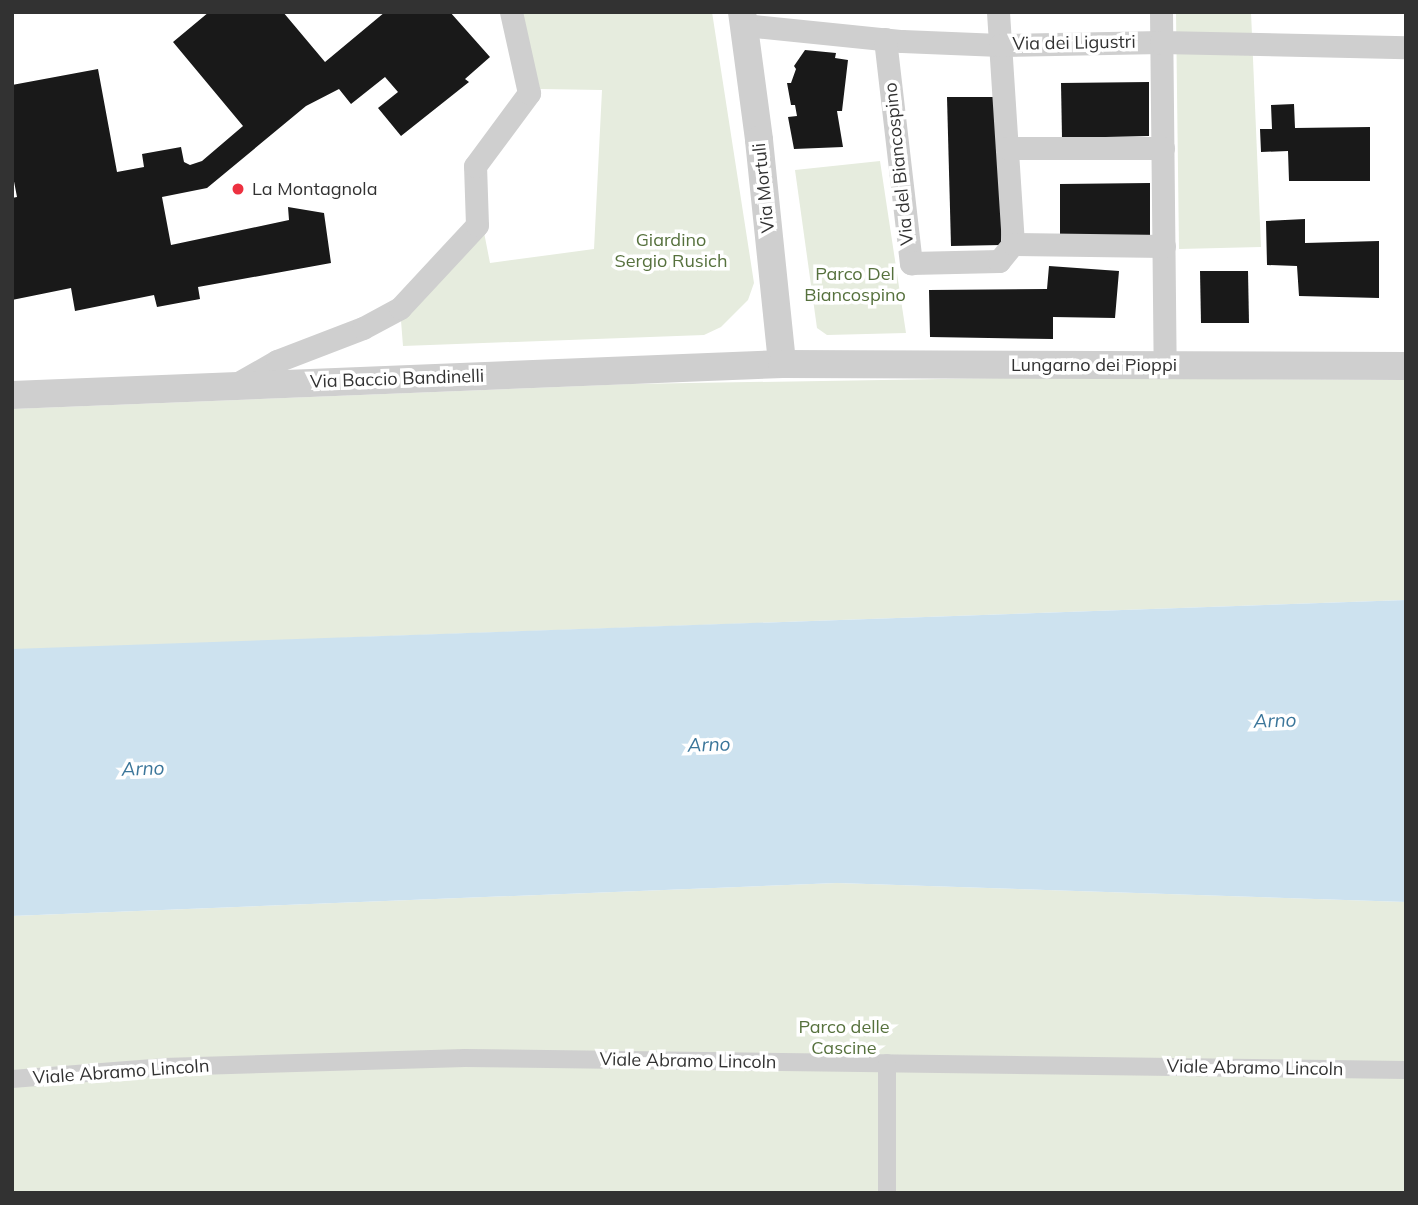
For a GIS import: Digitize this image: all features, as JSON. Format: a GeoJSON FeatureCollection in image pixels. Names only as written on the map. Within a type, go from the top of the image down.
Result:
{"type":"FeatureCollection","features":[{"type":"Feature","properties":{"kind":"street"},"geometry":{"type":"LineString","coordinates":[[233,387],[277,361],[363,328],[400,308],[477,225],[475,166],[529,93],[511,12]]}},
{"type":"Feature","properties":{"kind":"street"},"geometry":{"type":"LineString","coordinates":[[855,12],[861,35]]}},
{"type":"Feature","properties":{"kind":"street"},"geometry":{"type":"LineString","coordinates":[[998,12],[1013,244],[1164,246]]}},
{"type":"Feature","properties":{"kind":"street"},"geometry":{"type":"LineString","coordinates":[[1161,12],[1165,365]]}},
{"type":"Feature","properties":{"kind":"street","name":"Via dei Ligustri"},"geometry":{"type":"LineString","coordinates":[[743,19],[885,38],[1000,45],[1161,42],[1406,47]]}},
{"type":"Feature","properties":{"kind":"street","name":"Via Mortuli"},"geometry":{"type":"LineString","coordinates":[[743,19],[762,167],[782,364]]}},
{"type":"Feature","properties":{"kind":"street","name":"Via del Biancospino"},"geometry":{"type":"LineString","coordinates":[[885,38],[911,263],[999,261],[1013,244]]}},
{"type":"Feature","properties":{"kind":"street"},"geometry":{"type":"LineString","coordinates":[[1007,148],[1163,148]]}},
{"type":"Feature","properties":{"kind":"street","name":"Via Baccio Bandinelli"},"geometry":{"type":"LineString","coordinates":[[12,395],[782,364]]}},
{"type":"Feature","properties":{"kind":"street","name":"Lungarno dei Pioppi"},"geometry":{"type":"LineString","coordinates":[[782,364],[1406,366]]}},
{"type":"Feature","properties":{"kind":"street","name":"Viale Abramo Lincoln"},"geometry":{"type":"LineString","coordinates":[[12,1079],[163,1067],[465,1058],[1406,1070]]}},
{"type":"Feature","properties":{"kind":"street"},"geometry":{"type":"LineString","coordinates":[[887,1063],[887,1193]]}},
{"type":"Feature","properties":{"kind":"green space","name":"Giardino Sergio Rusich"},"geometry":{"type":"Polygon","coordinates":[[[519,12],[712,12],[754,283],[748,300],[721,327],[704,335],[403,346],[400,308],[482,222],[490,263],[594,249],[602,90],[540,89],[519,12]]]}},
{"type":"Feature","properties":{"kind":"green space"},"geometry":{"type":"Polygon","coordinates":[[[1176,12],[1251,12],[1261,247],[1179,249],[1176,12]]]}},
{"type":"Feature","properties":{"kind":"green space","name":"Parco Del Biancospino"},"geometry":{"type":"Polygon","coordinates":[[[880,161],[906,333],[827,335],[817,328],[795,170],[880,161]]]}},
{"type":"Feature","properties":{"kind":"green space"},"geometry":{"type":"Polygon","coordinates":[[[1003,378],[1406,380],[1406,600],[362,637],[12,654],[12,409],[631,384],[1003,378]]]}},
{"type":"Feature","properties":{"kind":"green space","name":"Parco delle Cascine"},"geometry":{"type":"Polygon","coordinates":[[[837,883],[1406,902],[1406,1193],[12,1193],[12,916],[837,883]]]}},
{"type":"Feature","properties":{"kind":"water","name":"Arno"},"geometry":{"type":"Polygon","coordinates":[[[1406,600],[1406,902],[837,883],[12,916],[12,649],[1406,600]]]}},
{"type":"Feature","properties":{"kind":"building"},"geometry":{"type":"Polygon","coordinates":[[[209,12],[283,12],[325,62],[385,12],[450,12],[490,57],[465,79],[469,82],[401,136],[378,108],[398,92],[385,77],[351,104],[339,89],[306,106],[207,188],[162,197],[171,245],[289,220],[288,207],[324,213],[331,263],[198,287],[200,299],[157,307],[154,295],[75,311],[71,288],[12,300],[12,198],[17,197],[12,171],[12,85],[98,69],[117,172],[144,167],[142,154],[181,147],[184,162],[190,165],[202,161],[243,126],[173,42],[209,12]]]}},
{"type":"Feature","properties":{"kind":"building"},"geometry":{"type":"Polygon","coordinates":[[[805,50],[836,53],[835,58],[848,60],[842,111],[837,111],[843,147],[794,149],[788,117],[797,116],[795,105],[791,105],[787,83],[791,83],[796,69],[794,66],[805,50]]]}},
{"type":"Feature","properties":{"kind":"building"},"geometry":{"type":"Polygon","coordinates":[[[1149,82],[1149,136],[1062,138],[1061,83],[1149,82]]]}},
{"type":"Feature","properties":{"kind":"building"},"geometry":{"type":"Polygon","coordinates":[[[947,97],[998,97],[1003,175],[1001,245],[951,246],[947,97]]]}},
{"type":"Feature","properties":{"kind":"building"},"geometry":{"type":"Polygon","coordinates":[[[1294,104],[1295,128],[1370,127],[1370,181],[1289,181],[1288,151],[1261,152],[1260,129],[1272,129],[1271,105],[1294,104]]]}},
{"type":"Feature","properties":{"kind":"building"},"geometry":{"type":"Polygon","coordinates":[[[1150,183],[1150,238],[1060,237],[1060,184],[1150,183]]]}},
{"type":"Feature","properties":{"kind":"building"},"geometry":{"type":"Polygon","coordinates":[[[1305,219],[1305,243],[1379,241],[1379,298],[1299,296],[1297,266],[1267,265],[1266,221],[1305,219]]]}},
{"type":"Feature","properties":{"kind":"building"},"geometry":{"type":"Polygon","coordinates":[[[1049,266],[1119,271],[1115,318],[1053,317],[1053,339],[930,337],[929,290],[1047,289],[1049,266]]]}},
{"type":"Feature","properties":{"kind":"building"},"geometry":{"type":"Polygon","coordinates":[[[1200,271],[1248,271],[1249,323],[1201,323],[1200,271]]]}},
{"type":"Feature","properties":{"kind":"place","name":"La Montagnola"},"geometry":{"type":"Point","coordinates":[238,189]}}]}
